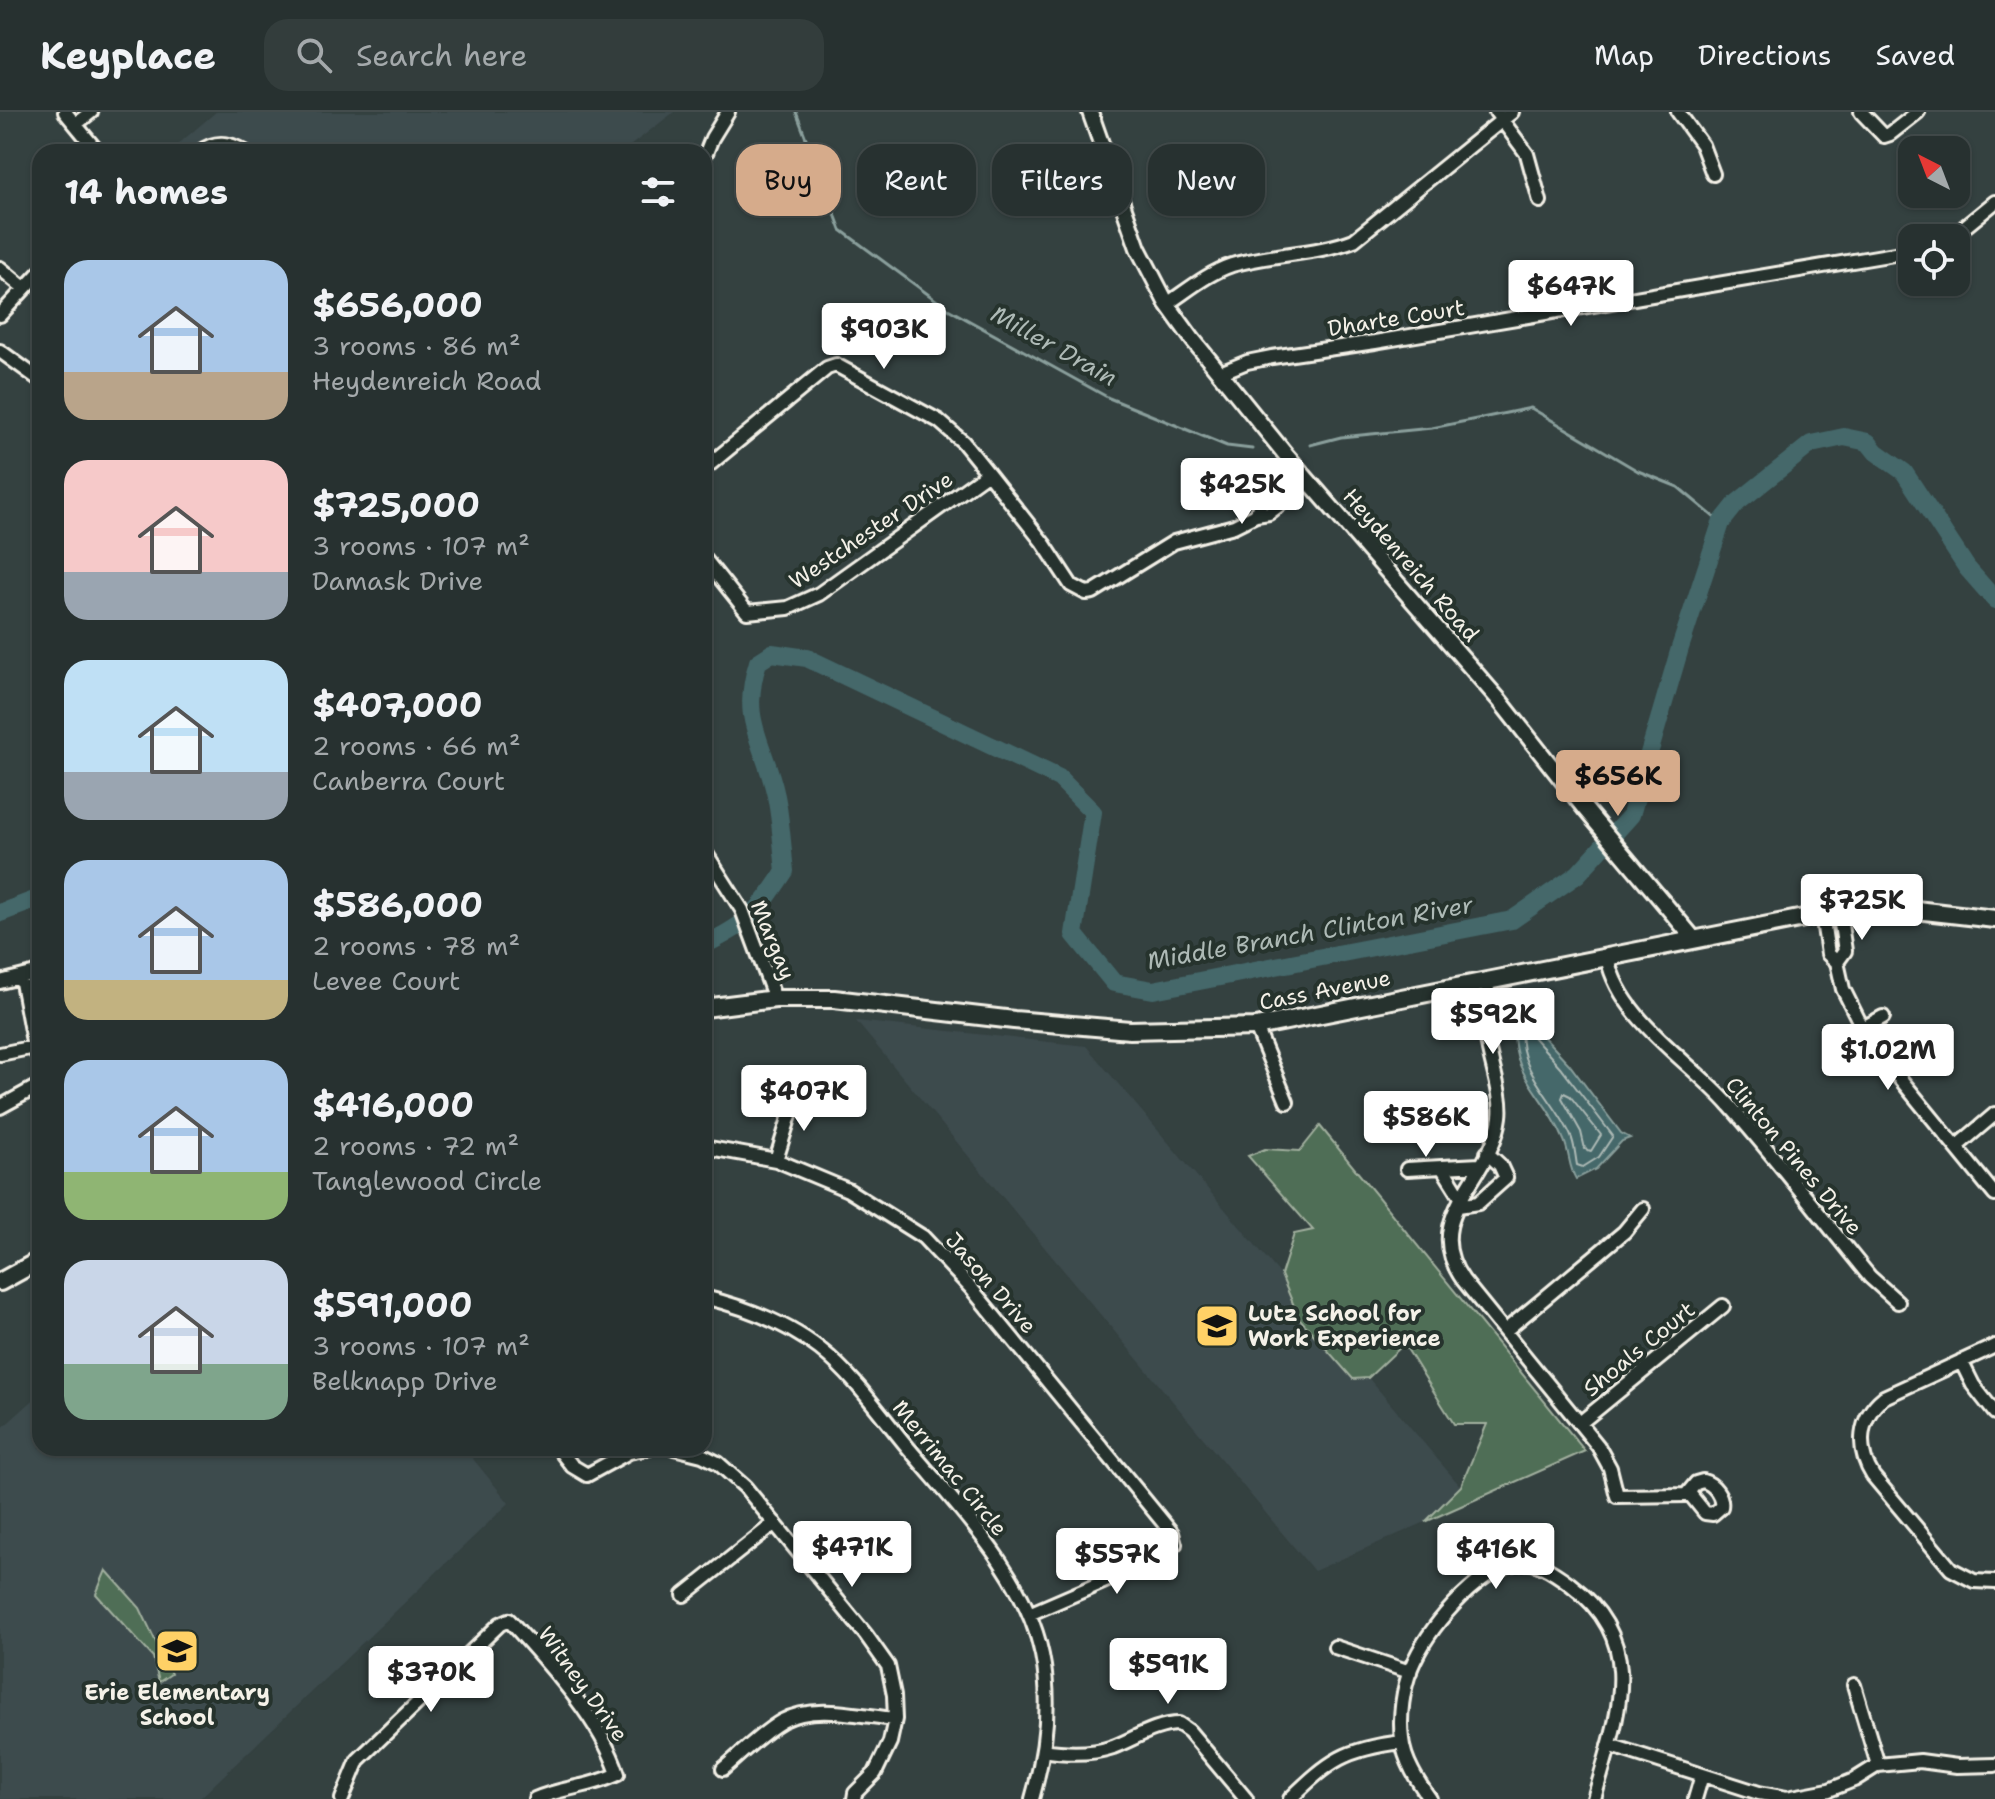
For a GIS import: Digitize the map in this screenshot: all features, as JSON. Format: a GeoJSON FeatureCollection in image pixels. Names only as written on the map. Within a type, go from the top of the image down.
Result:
{"type":"FeatureCollection","features":[{"type":"Feature","properties":{"kind":"main road","name":"Cass Avenue"},"geometry":{"type":"LineString","coordinates":[[712,1007],[775,999],[867,1001],[1014,1020],[1130,1030],[1256,1027],[1839,911],[1898,908],[1995,919]]}},
{"type":"Feature","properties":{"kind":"main road"},"geometry":{"type":"LineString","coordinates":[[0,1282],[32,1264]]}},
{"type":"Feature","properties":{"kind":"street"},"geometry":{"type":"LineString","coordinates":[[65,112],[92,144]]}},
{"type":"Feature","properties":{"kind":"street"},"geometry":{"type":"LineString","coordinates":[[76,124],[91,112]]}},
{"type":"Feature","properties":{"kind":"street"},"geometry":{"type":"LineString","coordinates":[[710,144],[728,112]]}},
{"type":"Feature","properties":{"kind":"street","name":"Heydenreich Road"},"geometry":{"type":"LineString","coordinates":[[1090,112],[1138,248],[1167,304],[1298,470],[1500,701],[1694,939]]}},
{"type":"Feature","properties":{"kind":"street"},"geometry":{"type":"LineString","coordinates":[[1678,112],[1702,145],[1713,174]]}},
{"type":"Feature","properties":{"kind":"street"},"geometry":{"type":"LineString","coordinates":[[1861,112],[1884,136],[1897,130],[1918,112]]}},
{"type":"Feature","properties":{"kind":"street"},"geometry":{"type":"LineString","coordinates":[[1167,304],[1229,266],[1325,249],[1354,240],[1504,115],[1527,154],[1540,201]]}},
{"type":"Feature","properties":{"kind":"street"},"geometry":{"type":"LineString","coordinates":[[1968,224],[1995,202]]}},
{"type":"Feature","properties":{"kind":"street","name":"Dharte Court"},"geometry":{"type":"LineString","coordinates":[[1220,373],[1247,362],[1272,357],[1390,340],[1898,253]]}},
{"type":"Feature","properties":{"kind":"street"},"geometry":{"type":"LineString","coordinates":[[0,268],[23,287]]}},
{"type":"Feature","properties":{"kind":"street"},"geometry":{"type":"LineString","coordinates":[[0,315],[32,279]]}},
{"type":"Feature","properties":{"kind":"street"},"geometry":{"type":"LineString","coordinates":[[0,351],[32,374]]}},
{"type":"Feature","properties":{"kind":"street","name":"Westchester Drive"},"geometry":{"type":"LineString","coordinates":[[712,462],[827,368],[836,365],[939,421],[963,442],[1044,544],[1071,585],[1086,593],[1093,592],[1174,542],[1269,513],[1309,482]]}},
{"type":"Feature","properties":{"kind":"street"},"geometry":{"type":"LineString","coordinates":[[1256,515],[1260,504],[1298,470]]}},
{"type":"Feature","properties":{"kind":"street","name":"Westchester Drive"},"geometry":{"type":"LineString","coordinates":[[712,568],[747,612],[788,608],[819,594],[988,473]]}},
{"type":"Feature","properties":{"kind":"street"},"geometry":{"type":"LineString","coordinates":[[1275,490],[1285,501]]}},
{"type":"Feature","properties":{"kind":"street","name":"Margay"},"geometry":{"type":"LineString","coordinates":[[712,863],[742,910],[775,999]]}},
{"type":"Feature","properties":{"kind":"street"},"geometry":{"type":"LineString","coordinates":[[1837,962],[1845,951],[1839,911]]}},
{"type":"Feature","properties":{"kind":"street"},"geometry":{"type":"LineString","coordinates":[[1822,914],[1828,954],[1837,962],[1843,989],[1863,1028],[1884,1059],[1995,1195]]}},
{"type":"Feature","properties":{"kind":"street","name":"Clinton Pines Drive"},"geometry":{"type":"LineString","coordinates":[[1607,957],[1614,983],[1661,1042],[1725,1100],[1870,1277],[1898,1302]]}},
{"type":"Feature","properties":{"kind":"street"},"geometry":{"type":"LineString","coordinates":[[0,982],[32,974]]}},
{"type":"Feature","properties":{"kind":"street"},"geometry":{"type":"LineString","coordinates":[[21,977],[32,1036]]}},
{"type":"Feature","properties":{"kind":"street"},"geometry":{"type":"LineString","coordinates":[[1479,983],[1481,1027],[1487,1039],[1500,1108],[1496,1135],[1447,1232],[1447,1247],[1452,1262],[1580,1423],[1607,1462],[1617,1496],[1689,1493]]}},
{"type":"Feature","properties":{"kind":"street"},"geometry":{"type":"LineString","coordinates":[[1863,1028],[1883,1017]]}},
{"type":"Feature","properties":{"kind":"street"},"geometry":{"type":"LineString","coordinates":[[1256,1027],[1287,1102]]}},
{"type":"Feature","properties":{"kind":"street"},"geometry":{"type":"LineString","coordinates":[[0,1054],[32,1047]]}},
{"type":"Feature","properties":{"kind":"street"},"geometry":{"type":"LineString","coordinates":[[0,1107],[32,1089]]}},
{"type":"Feature","properties":{"kind":"street"},"geometry":{"type":"LineString","coordinates":[[776,1160],[796,1096]]}},
{"type":"Feature","properties":{"kind":"street"},"geometry":{"type":"LineString","coordinates":[[1956,1147],[1995,1114]]}},
{"type":"Feature","properties":{"kind":"street","name":"Jason Drive"},"geometry":{"type":"LineString","coordinates":[[712,1148],[776,1160],[848,1190],[913,1229],[971,1288],[1166,1523],[1175,1544],[1161,1557],[1029,1614]]}},
{"type":"Feature","properties":{"kind":"street"},"geometry":{"type":"LineString","coordinates":[[1460,1202],[1478,1203],[1504,1181],[1506,1175],[1502,1168],[1487,1153]]}},
{"type":"Feature","properties":{"kind":"street"},"geometry":{"type":"LineString","coordinates":[[1407,1169],[1480,1165]]}},
{"type":"Feature","properties":{"kind":"street"},"geometry":{"type":"LineString","coordinates":[[1442,1167],[1460,1202]]}},
{"type":"Feature","properties":{"kind":"street"},"geometry":{"type":"LineString","coordinates":[[1505,1331],[1624,1232],[1643,1209]]}},
{"type":"Feature","properties":{"kind":"street","name":"Merrimac Circle"},"geometry":{"type":"LineString","coordinates":[[712,1299],[743,1308],[799,1335],[841,1369],[993,1552],[1029,1614],[1042,1654],[1047,1708],[1043,1750],[1032,1799]]}},
{"type":"Feature","properties":{"kind":"street","name":"Shoals Court"},"geometry":{"type":"LineString","coordinates":[[1580,1423],[1723,1306]]}},
{"type":"Feature","properties":{"kind":"street"},"geometry":{"type":"LineString","coordinates":[[1995,1346],[1889,1393],[1873,1406],[1865,1421],[1862,1450],[1873,1476],[1951,1569],[1974,1581],[1995,1582]]}},
{"type":"Feature","properties":{"kind":"street"},"geometry":{"type":"LineString","coordinates":[[1961,1361],[1973,1385],[1995,1413]]}},
{"type":"Feature","properties":{"kind":"street"},"geometry":{"type":"LineString","coordinates":[[565,1456],[576,1470],[587,1475],[622,1456]]}},
{"type":"Feature","properties":{"kind":"street"},"geometry":{"type":"LineString","coordinates":[[704,1456],[718,1463],[745,1487],[880,1654],[892,1678],[895,1719],[885,1756],[875,1773],[855,1793],[854,1799]]}},
{"type":"Feature","properties":{"kind":"street"},"geometry":{"type":"LineString","coordinates":[[684,1595],[775,1523]]}},
{"type":"Feature","properties":{"kind":"street"},"geometry":{"type":"LineString","coordinates":[[1430,1799],[1415,1775],[1402,1742],[1402,1706],[1410,1672],[1441,1622],[1472,1586],[1496,1570],[1516,1562],[1535,1564],[1567,1582],[1606,1621],[1616,1642],[1621,1664],[1621,1691],[1594,1799]]}},
{"type":"Feature","properties":{"kind":"street","name":"Witney Drive"},"geometry":{"type":"LineString","coordinates":[[342,1799],[358,1760],[500,1624],[509,1620],[545,1659],[610,1747],[618,1774],[597,1784],[573,1787],[535,1799]]}},
{"type":"Feature","properties":{"kind":"street"},"geometry":{"type":"LineString","coordinates":[[1335,1647],[1410,1672]]}},
{"type":"Feature","properties":{"kind":"street"},"geometry":{"type":"LineString","coordinates":[[1854,1685],[1878,1765]]}},
{"type":"Feature","properties":{"kind":"street"},"geometry":{"type":"LineString","coordinates":[[723,1769],[783,1720],[803,1714],[830,1713],[895,1719]]}},
{"type":"Feature","properties":{"kind":"street"},"geometry":{"type":"LineString","coordinates":[[1043,1750],[1098,1751],[1159,1727],[1179,1724],[1189,1731],[1246,1799]]}},
{"type":"Feature","properties":{"kind":"street"},"geometry":{"type":"LineString","coordinates":[[1290,1799],[1321,1770],[1354,1750],[1402,1742]]}},
{"type":"Feature","properties":{"kind":"street"},"geometry":{"type":"LineString","coordinates":[[1609,1745],[1768,1795],[1787,1798],[1829,1790],[1854,1780],[1878,1765],[1920,1761],[1957,1766],[1995,1765]]}},
{"type":"Feature","properties":{"kind":"street"},"geometry":{"type":"LineString","coordinates":[[1695,1799],[1702,1775]]}},
{"type":"Feature","properties":{"kind":"shaded area"},"geometry":{"type":"Polygon","coordinates":[[[216,112],[674,112],[632,144],[178,144],[216,112]]]}},
{"type":"Feature","properties":{"kind":"shaded area","name":"Lutz School for Work Experience"},"geometry":{"type":"Polygon","coordinates":[[[856,1021],[1086,1046],[1473,1501],[1314,1571],[856,1021]]]}},
{"type":"Feature","properties":{"kind":"shaded area","name":"Erie Elementary School"},"geometry":{"type":"Polygon","coordinates":[[[32,1401],[32,1456],[471,1456],[509,1503],[199,1799],[0,1799],[0,1430],[32,1401]]]}},
{"type":"Feature","properties":{"kind":"green space"},"geometry":{"type":"Polygon","coordinates":[[[1320,1126],[1585,1451],[1425,1522],[1461,1486],[1487,1424],[1454,1424],[1404,1344],[1368,1378],[1353,1379],[1299,1318],[1281,1275],[1294,1234],[1313,1230],[1248,1156],[1265,1149],[1300,1151],[1320,1126]]]}},
{"type":"Feature","properties":{"kind":"green space"},"geometry":{"type":"Polygon","coordinates":[[[106,1570],[140,1608],[171,1674],[159,1682],[153,1657],[96,1594],[106,1570]]]}},
{"type":"Feature","properties":{"kind":"water"},"geometry":{"type":"Polygon","coordinates":[[[1524,1016],[1569,1064],[1621,1133],[1630,1138],[1622,1141],[1596,1169],[1576,1179],[1563,1138],[1523,1072],[1518,1058],[1514,1021],[1524,1016]]]}},
{"type":"Feature","properties":{"kind":"waterway","name":"Miller Drain"},"geometry":{"type":"LineString","coordinates":[[796,112],[841,230],[948,309],[1109,398],[1227,446],[1252,449]]}},
{"type":"Feature","properties":{"kind":"waterway","name":"Miller Drain"},"geometry":{"type":"LineString","coordinates":[[1310,445],[1341,437],[1432,428],[1531,408],[1638,471],[1678,487],[1721,523]]}},
{"type":"Feature","properties":{"kind":"waterway","name":"Middle Branch Clinton River"},"geometry":{"type":"LineString","coordinates":[[712,941],[751,916],[785,871],[776,796],[755,730],[751,700],[758,662],[772,653],[807,658],[1059,778],[1093,812],[1074,934],[1114,983],[1153,990],[1512,920],[1578,874],[1631,815],[1721,523],[1737,503],[1811,444],[1844,437],[1868,442],[1876,452],[1904,472],[1967,568],[1995,600]]}},
{"type":"Feature","properties":{"kind":"waterway","name":"Middle Branch Clinton River"},"geometry":{"type":"LineString","coordinates":[[0,913],[32,901]]}},
{"type":"Feature","properties":{"kind":"place","name":"Lutz School for Work Experience"},"geometry":{"type":"Point","coordinates":[1217,1326]}},
{"type":"Feature","properties":{"kind":"place","name":"Erie Elementary School"},"geometry":{"type":"Point","coordinates":[177,1651]}}]}
